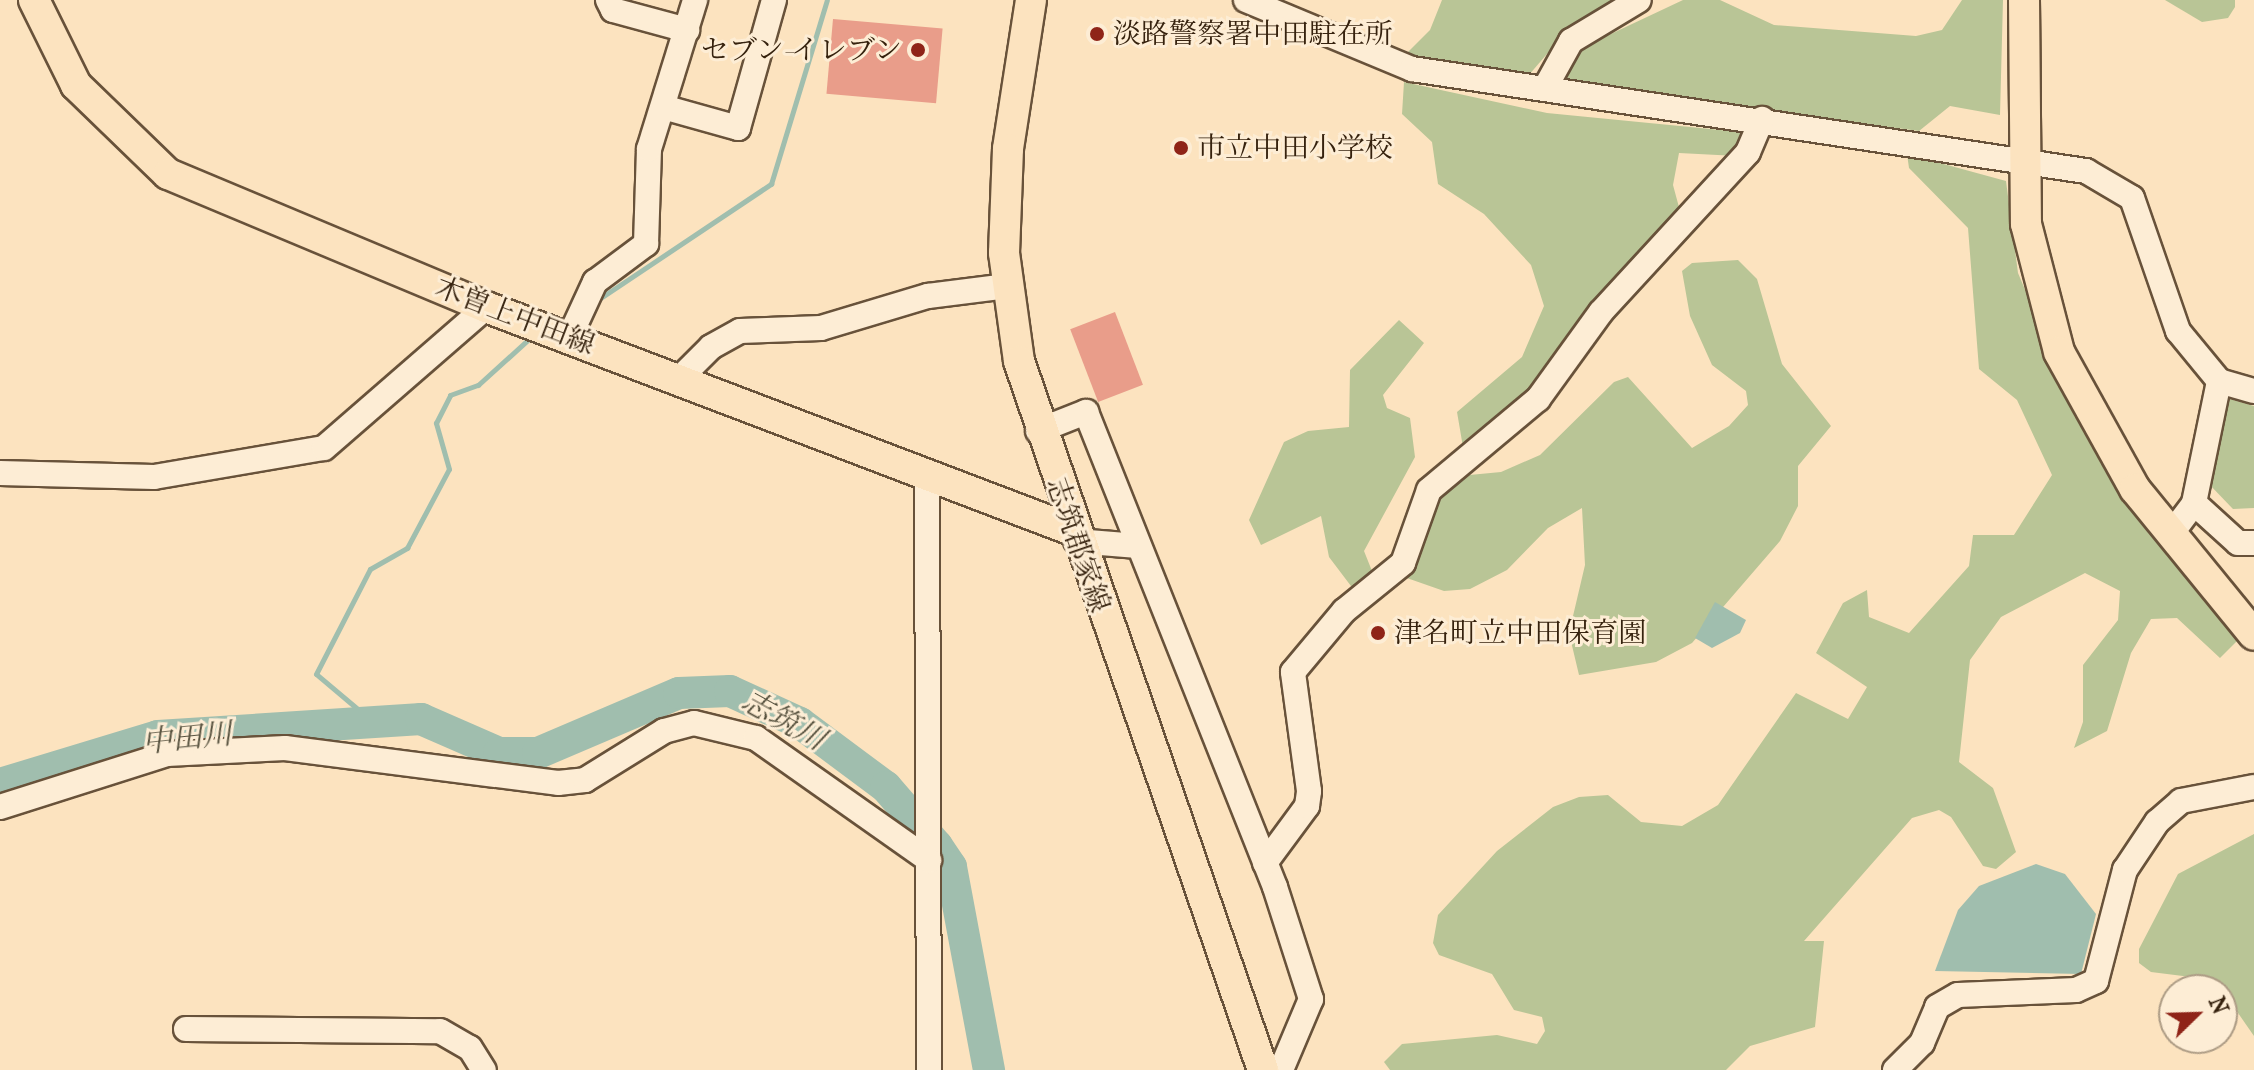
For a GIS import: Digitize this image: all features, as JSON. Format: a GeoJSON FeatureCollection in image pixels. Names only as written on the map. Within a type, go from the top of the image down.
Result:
{"type":"FeatureCollection","features":[{"type":"Feature","properties":{"kind":"main road","name":"木曽上中田線"},"geometry":{"type":"LineString","coordinates":[[34,0],[76,85],[168,174],[486,307],[570,336],[1074,536]]}},
{"type":"Feature","properties":{"kind":"main road","name":"志筑郡家線"},"geometry":{"type":"LineString","coordinates":[[1031,0],[1008,149],[1007,286],[1038,431],[1263,1070]]}},
{"type":"Feature","properties":{"kind":"main road"},"geometry":{"type":"LineString","coordinates":[[2024,0],[2022,163],[2034,262],[2059,352],[2135,489],[2254,635]]}},
{"type":"Feature","properties":{"kind":"street"},"geometry":{"type":"LineString","coordinates":[[608,0],[613,10],[687,30]]}},
{"type":"Feature","properties":{"kind":"street"},"geometry":{"type":"LineString","coordinates":[[570,336],[595,282],[646,244],[649,149],[695,0]]}},
{"type":"Feature","properties":{"kind":"street"},"geometry":{"type":"LineString","coordinates":[[663,107],[738,128],[774,0]]}},
{"type":"Feature","properties":{"kind":"street"},"geometry":{"type":"LineString","coordinates":[[1246,0],[1412,69],[1762,119],[2086,171],[2132,198],[2178,331],[2219,381],[2254,391]]}},
{"type":"Feature","properties":{"kind":"street"},"geometry":{"type":"LineString","coordinates":[[1545,88],[1571,41],[1639,0]]}},
{"type":"Feature","properties":{"kind":"street"},"geometry":{"type":"LineString","coordinates":[[1265,863],[1307,806],[1309,791],[1293,672],[1344,611],[1403,563],[1429,490],[1538,399],[1601,312],[1748,152],[1762,119]]}},
{"type":"Feature","properties":{"kind":"street"},"geometry":{"type":"LineString","coordinates":[[679,379],[711,347],[740,331],[821,328],[928,296],[1007,286]]}},
{"type":"Feature","properties":{"kind":"street"},"geometry":{"type":"LineString","coordinates":[[0,473],[154,477],[324,448],[486,307]]}},
{"type":"Feature","properties":{"kind":"street"},"geometry":{"type":"LineString","coordinates":[[2171,534],[2194,503],[2219,381]]}},
{"type":"Feature","properties":{"kind":"street"},"geometry":{"type":"LineString","coordinates":[[1038,431],[1086,412],[1265,863],[1311,999],[1281,1070]]}},
{"type":"Feature","properties":{"kind":"street"},"geometry":{"type":"LineString","coordinates":[[927,478],[929,1070]]}},
{"type":"Feature","properties":{"kind":"street"},"geometry":{"type":"LineString","coordinates":[[2194,503],[2238,543],[2254,543]]}},
{"type":"Feature","properties":{"kind":"street"},"geometry":{"type":"LineString","coordinates":[[1074,536],[1138,546]]}},
{"type":"Feature","properties":{"kind":"street"},"geometry":{"type":"LineString","coordinates":[[0,807],[167,754],[285,748],[558,783],[585,780],[664,731],[694,723],[756,738],[928,858]]}},
{"type":"Feature","properties":{"kind":"street"},"geometry":{"type":"LineString","coordinates":[[1895,1070],[1922,1043],[1937,1007],[1958,995],[2076,990],[2096,981],[2125,870],[2157,822],[2181,801],[2254,787]]}},
{"type":"Feature","properties":{"kind":"street"},"geometry":{"type":"LineString","coordinates":[[186,1029],[440,1031],[470,1048],[484,1070]]}},
{"type":"Feature","properties":{"kind":"green space"},"geometry":{"type":"Polygon","coordinates":[[[1442,0],[1624,0],[1559,40],[1528,76],[1400,60],[1430,30],[1442,0]]]}},
{"type":"Feature","properties":{"kind":"green space"},"geometry":{"type":"Polygon","coordinates":[[[1683,0],[1720,0],[1774,25],[1916,36],[1942,30],[1962,0],[2003,0],[2000,115],[1950,106],[1919,131],[1564,84],[1562,70],[1579,49],[1683,0]]]}},
{"type":"Feature","properties":{"kind":"green space"},"geometry":{"type":"Polygon","coordinates":[[[2165,0],[2235,0],[2235,7],[2228,18],[2202,22],[2165,0]]]}},
{"type":"Feature","properties":{"kind":"green space"},"geometry":{"type":"Polygon","coordinates":[[[1404,82],[1547,113],[1741,132],[1746,146],[1737,156],[1679,153],[1673,185],[1683,222],[1496,432],[1464,453],[1457,412],[1522,357],[1544,306],[1531,265],[1484,214],[1438,184],[1432,142],[1402,114],[1404,82]]]}},
{"type":"Feature","properties":{"kind":"green space"},"geometry":{"type":"Polygon","coordinates":[[[1907,154],[2006,181],[2018,273],[2086,434],[2239,639],[2220,658],[2177,618],[2151,619],[2131,653],[2107,731],[2074,748],[2083,722],[2083,665],[2118,620],[2120,591],[2085,573],[2001,617],[1970,660],[1959,762],[1993,788],[2016,852],[1996,869],[1983,866],[1951,817],[1939,810],[1912,818],[1804,941],[1824,941],[1815,1027],[1750,1046],[1726,1070],[1390,1070],[1384,1062],[1402,1044],[1497,1035],[1537,1044],[1545,1031],[1542,1017],[1514,1010],[1492,974],[1439,955],[1433,943],[1438,915],[1497,851],[1553,807],[1579,797],[1608,795],[1641,822],[1682,826],[1718,805],[1796,693],[1848,719],[1867,687],[1816,653],[1843,603],[1867,590],[1869,617],[1909,633],[1969,566],[1973,535],[2014,535],[2052,475],[2017,400],[1979,369],[1968,228],[1909,168],[1907,154]]]}},
{"type":"Feature","properties":{"kind":"green space"},"geometry":{"type":"Polygon","coordinates":[[[1738,260],[1757,279],[1782,364],[1831,426],[1798,466],[1798,506],[1780,541],[1692,643],[1656,662],[1579,675],[1569,633],[1585,565],[1582,508],[1548,528],[1507,570],[1470,589],[1444,591],[1404,577],[1422,523],[1459,476],[1501,472],[1540,455],[1614,382],[1628,377],[1692,448],[1729,426],[1748,405],[1746,391],[1712,365],[1690,316],[1682,271],[1692,263],[1738,260]]]}},
{"type":"Feature","properties":{"kind":"green space"},"geometry":{"type":"Polygon","coordinates":[[[1399,320],[1424,343],[1383,395],[1387,408],[1410,418],[1415,457],[1364,551],[1374,576],[1354,590],[1329,557],[1321,516],[1261,545],[1249,520],[1284,442],[1308,431],[1349,427],[1350,370],[1399,320]]]}},
{"type":"Feature","properties":{"kind":"green space"},"geometry":{"type":"Polygon","coordinates":[[[2230,399],[2254,406],[2254,508],[2233,509],[2207,482],[2230,399]]]}},
{"type":"Feature","properties":{"kind":"green space"},"geometry":{"type":"Polygon","coordinates":[[[2254,834],[2254,1036],[2238,1013],[2238,974],[2167,974],[2151,972],[2139,963],[2139,949],[2178,874],[2254,834]]]}},
{"type":"Feature","properties":{"kind":"shaded area"},"geometry":{"type":"Polygon","coordinates":[[[1715,602],[1746,620],[1740,633],[1712,648],[1695,638],[1715,602]]]}},
{"type":"Feature","properties":{"kind":"shaded area"},"geometry":{"type":"Polygon","coordinates":[[[2036,864],[2065,874],[2096,914],[2081,974],[1935,971],[1958,910],[1979,886],[2036,864]]]}},
{"type":"Feature","properties":{"kind":"building"},"geometry":{"type":"Polygon","coordinates":[[[833,19],[943,29],[936,103],[826,94],[833,19]]]}},
{"type":"Feature","properties":{"kind":"building"},"geometry":{"type":"Polygon","coordinates":[[[1115,312],[1143,385],[1098,402],[1070,329],[1115,312]]]}},
{"type":"Feature","properties":{"kind":"waterway"},"geometry":{"type":"LineString","coordinates":[[596,301],[771,184],[827,0]]}},
{"type":"Feature","properties":{"kind":"waterway"},"geometry":{"type":"LineString","coordinates":[[379,727],[316,674],[370,569],[407,548],[449,469],[436,423],[450,395],[478,385],[531,337]]}},
{"type":"Feature","properties":{"kind":"waterway","name":"志筑川"},"geometry":{"type":"LineString","coordinates":[[0,784],[158,736],[421,719],[499,753],[538,753],[679,693],[730,691],[800,723],[886,787],[937,846],[951,867],[989,1070]]}},
{"type":"Feature","properties":{"kind":"place","name":"淡路警察署中田駐在所"},"geometry":{"type":"Point","coordinates":[1097,34]}},
{"type":"Feature","properties":{"kind":"place","name":"セブン-イレブン"},"geometry":{"type":"Point","coordinates":[918,50]}},
{"type":"Feature","properties":{"kind":"place","name":"市立中田小学校"},"geometry":{"type":"Point","coordinates":[1181,148]}},
{"type":"Feature","properties":{"kind":"place","name":"津名町立中田保育園"},"geometry":{"type":"Point","coordinates":[1378,633]}},
{"type":"Feature","properties":{"kind":"water label","name":"中田川"},"geometry":{"type":"Point","coordinates":[187,739]}}]}
